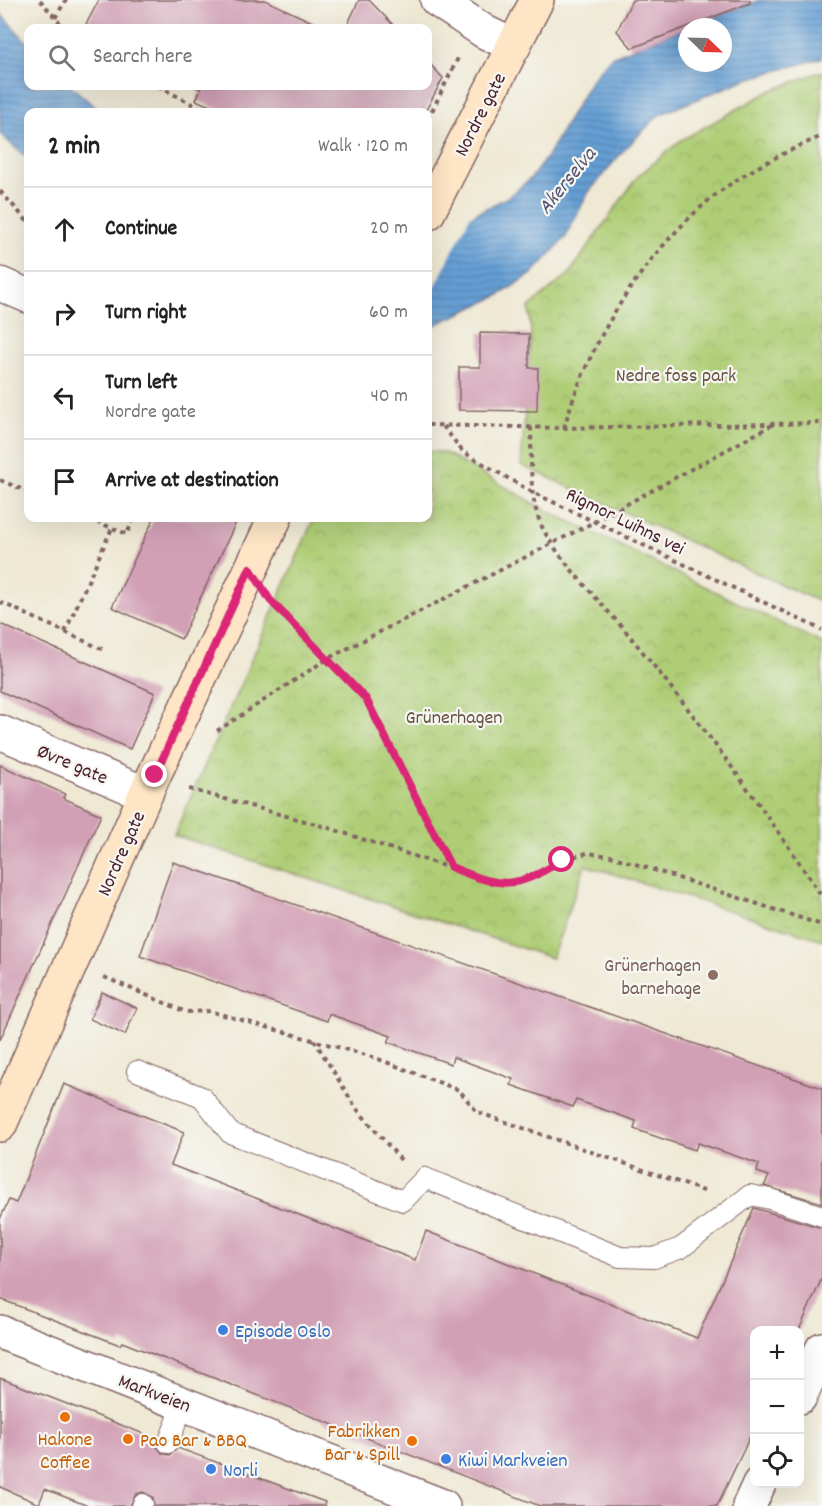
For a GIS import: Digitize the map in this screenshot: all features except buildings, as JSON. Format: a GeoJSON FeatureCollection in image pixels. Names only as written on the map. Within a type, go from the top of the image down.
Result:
{"type":"FeatureCollection","features":[{"type":"Feature","properties":{"kind":"street"},"geometry":{"type":"LineString","coordinates":[[437,0],[474,25],[513,46]]}},
{"type":"Feature","properties":{"kind":"street","name":"Nordre gate"},"geometry":{"type":"LineString","coordinates":[[432,205],[537,0]]}},
{"type":"Feature","properties":{"kind":"street"},"geometry":{"type":"LineString","coordinates":[[0,284],[24,294]]}},
{"type":"Feature","properties":{"kind":"street","name":"Nordre gate"},"geometry":{"type":"LineString","coordinates":[[0,1125],[146,794],[272,522]]}},
{"type":"Feature","properties":{"kind":"street","name":"Øvre gate"},"geometry":{"type":"LineString","coordinates":[[0,732],[146,794]]}},
{"type":"Feature","properties":{"kind":"street","name":"Markveien"},"geometry":{"type":"LineString","coordinates":[[0,1332],[442,1506]]}},
{"type":"Feature","properties":{"kind":"street"},"geometry":{"type":"LineString","coordinates":[[804,1388],[822,1349]]}},
{"type":"Feature","properties":{"kind":"street"},"geometry":{"type":"LineString","coordinates":[[749,1506],[757,1488]]}},
{"type":"Feature","properties":{"kind":"lane"},"geometry":{"type":"LineString","coordinates":[[137,1071],[202,1097],[230,1133],[403,1201],[425,1178],[620,1257],[654,1258],[681,1248],[750,1195],[822,1216]]}},
{"type":"Feature","properties":{"kind":"lane"},"geometry":{"type":"LineString","coordinates":[[168,1443],[184,1403]]}},
{"type":"Feature","properties":{"kind":"path"},"geometry":{"type":"LineString","coordinates":[[40,0],[60,24]]}},
{"type":"Feature","properties":{"kind":"path"},"geometry":{"type":"LineString","coordinates":[[55,18],[66,0]]}},
{"type":"Feature","properties":{"kind":"path"},"geometry":{"type":"LineString","coordinates":[[432,111],[474,25]]}},
{"type":"Feature","properties":{"kind":"path"},"geometry":{"type":"LineString","coordinates":[[166,90],[199,108]]}},
{"type":"Feature","properties":{"kind":"path"},"geometry":{"type":"LineString","coordinates":[[564,428],[574,391],[592,350],[622,301],[660,250],[714,196],[779,155],[822,136]]}},
{"type":"Feature","properties":{"kind":"path"},"geometry":{"type":"LineString","coordinates":[[0,191],[24,218]]}},
{"type":"Feature","properties":{"kind":"path"},"geometry":{"type":"LineString","coordinates":[[432,425],[564,428],[822,423]]}},
{"type":"Feature","properties":{"kind":"path"},"geometry":{"type":"LineString","coordinates":[[209,736],[327,659],[594,522],[774,424]]}},
{"type":"Feature","properties":{"kind":"path","name":"Rigmor Luihns vei"},"geometry":{"type":"LineString","coordinates":[[443,426],[464,452],[532,492],[822,630]]}},
{"type":"Feature","properties":{"kind":"path"},"geometry":{"type":"LineString","coordinates":[[531,427],[532,492],[540,523],[552,542],[635,642],[727,762],[782,835],[822,897]]}},
{"type":"Feature","properties":{"kind":"path"},"geometry":{"type":"LineString","coordinates":[[0,480],[24,490]]}},
{"type":"Feature","properties":{"kind":"path"},"geometry":{"type":"LineString","coordinates":[[98,522],[127,534],[133,522]]}},
{"type":"Feature","properties":{"kind":"path"},"geometry":{"type":"LineString","coordinates":[[65,632],[112,528]]}},
{"type":"Feature","properties":{"kind":"path"},"geometry":{"type":"LineString","coordinates":[[250,568],[270,600],[366,699],[451,867]]}},
{"type":"Feature","properties":{"kind":"path"},"geometry":{"type":"LineString","coordinates":[[0,602],[104,650]]}},
{"type":"Feature","properties":{"kind":"path"},"geometry":{"type":"LineString","coordinates":[[186,788],[326,827],[504,883],[534,878],[562,860],[587,853],[611,856],[822,925]]}},
{"type":"Feature","properties":{"kind":"path"},"geometry":{"type":"LineString","coordinates":[[111,980],[186,1012],[209,1011],[374,1058],[459,1090],[477,1112],[739,1204]]}},
{"type":"Feature","properties":{"kind":"path"},"geometry":{"type":"LineString","coordinates":[[314,1040],[356,1108],[403,1164],[425,1178]]}},
{"type":"Feature","properties":{"kind":"green space","name":"Nedre foss park"},"geometry":{"type":"Polygon","coordinates":[[[822,71],[822,603],[521,465],[531,333],[529,307],[569,274],[637,177],[681,140],[770,91],[822,71]]]}},
{"type":"Feature","properties":{"kind":"green space","name":"Grünerhagen"},"geometry":{"type":"Polygon","coordinates":[[[432,451],[445,453],[548,511],[822,643],[822,940],[585,865],[552,958],[174,835],[312,522],[432,522],[432,451]]]}},
{"type":"Feature","properties":{"kind":"water","name":"Akerselva"},"geometry":{"type":"Polygon","coordinates":[[[760,0],[822,0],[822,58],[744,80],[659,115],[624,150],[588,193],[565,238],[532,274],[498,296],[432,326],[432,221],[469,217],[508,197],[531,178],[546,158],[591,80],[611,57],[678,31],[678,72],[732,72],[732,18],[712,18],[760,0]]]}},
{"type":"Feature","properties":{"kind":"water"},"geometry":{"type":"Polygon","coordinates":[[[0,13],[24,39],[24,90],[76,90],[96,108],[24,108],[24,155],[0,134],[0,13]]]}},
{"type":"Feature","properties":{"kind":"pier"},"geometry":{"type":"Polygon","coordinates":[[[472,212],[432,293],[432,217],[472,212]]]}},
{"type":"Feature","properties":{"kind":"place","name":"Grünerhagen barnehage"},"geometry":{"type":"Point","coordinates":[713,975]}},
{"type":"Feature","properties":{"kind":"place","name":"Episode Oslo"},"geometry":{"type":"Point","coordinates":[223,1330]}},
{"type":"Feature","properties":{"kind":"place","name":"Hakone Coffee"},"geometry":{"type":"Point","coordinates":[65,1417]}},
{"type":"Feature","properties":{"kind":"place","name":"Pao Bar & BBQ"},"geometry":{"type":"Point","coordinates":[128,1439]}},
{"type":"Feature","properties":{"kind":"place","name":"Fabrikken Bar & Spill"},"geometry":{"type":"Point","coordinates":[412,1441]}},
{"type":"Feature","properties":{"kind":"place","name":"Kiwi Markveien"},"geometry":{"type":"Point","coordinates":[446,1459]}},
{"type":"Feature","properties":{"kind":"place","name":"Norli"},"geometry":{"type":"Point","coordinates":[211,1469]}},
{"type":"Feature","properties":{"kind":"route"},"geometry":{"type":"LineString","coordinates":[[155,775],[250,568],[270,600],[366,699],[451,867],[471,875],[504,883],[520,882],[534,878],[562,860]]}}]}
